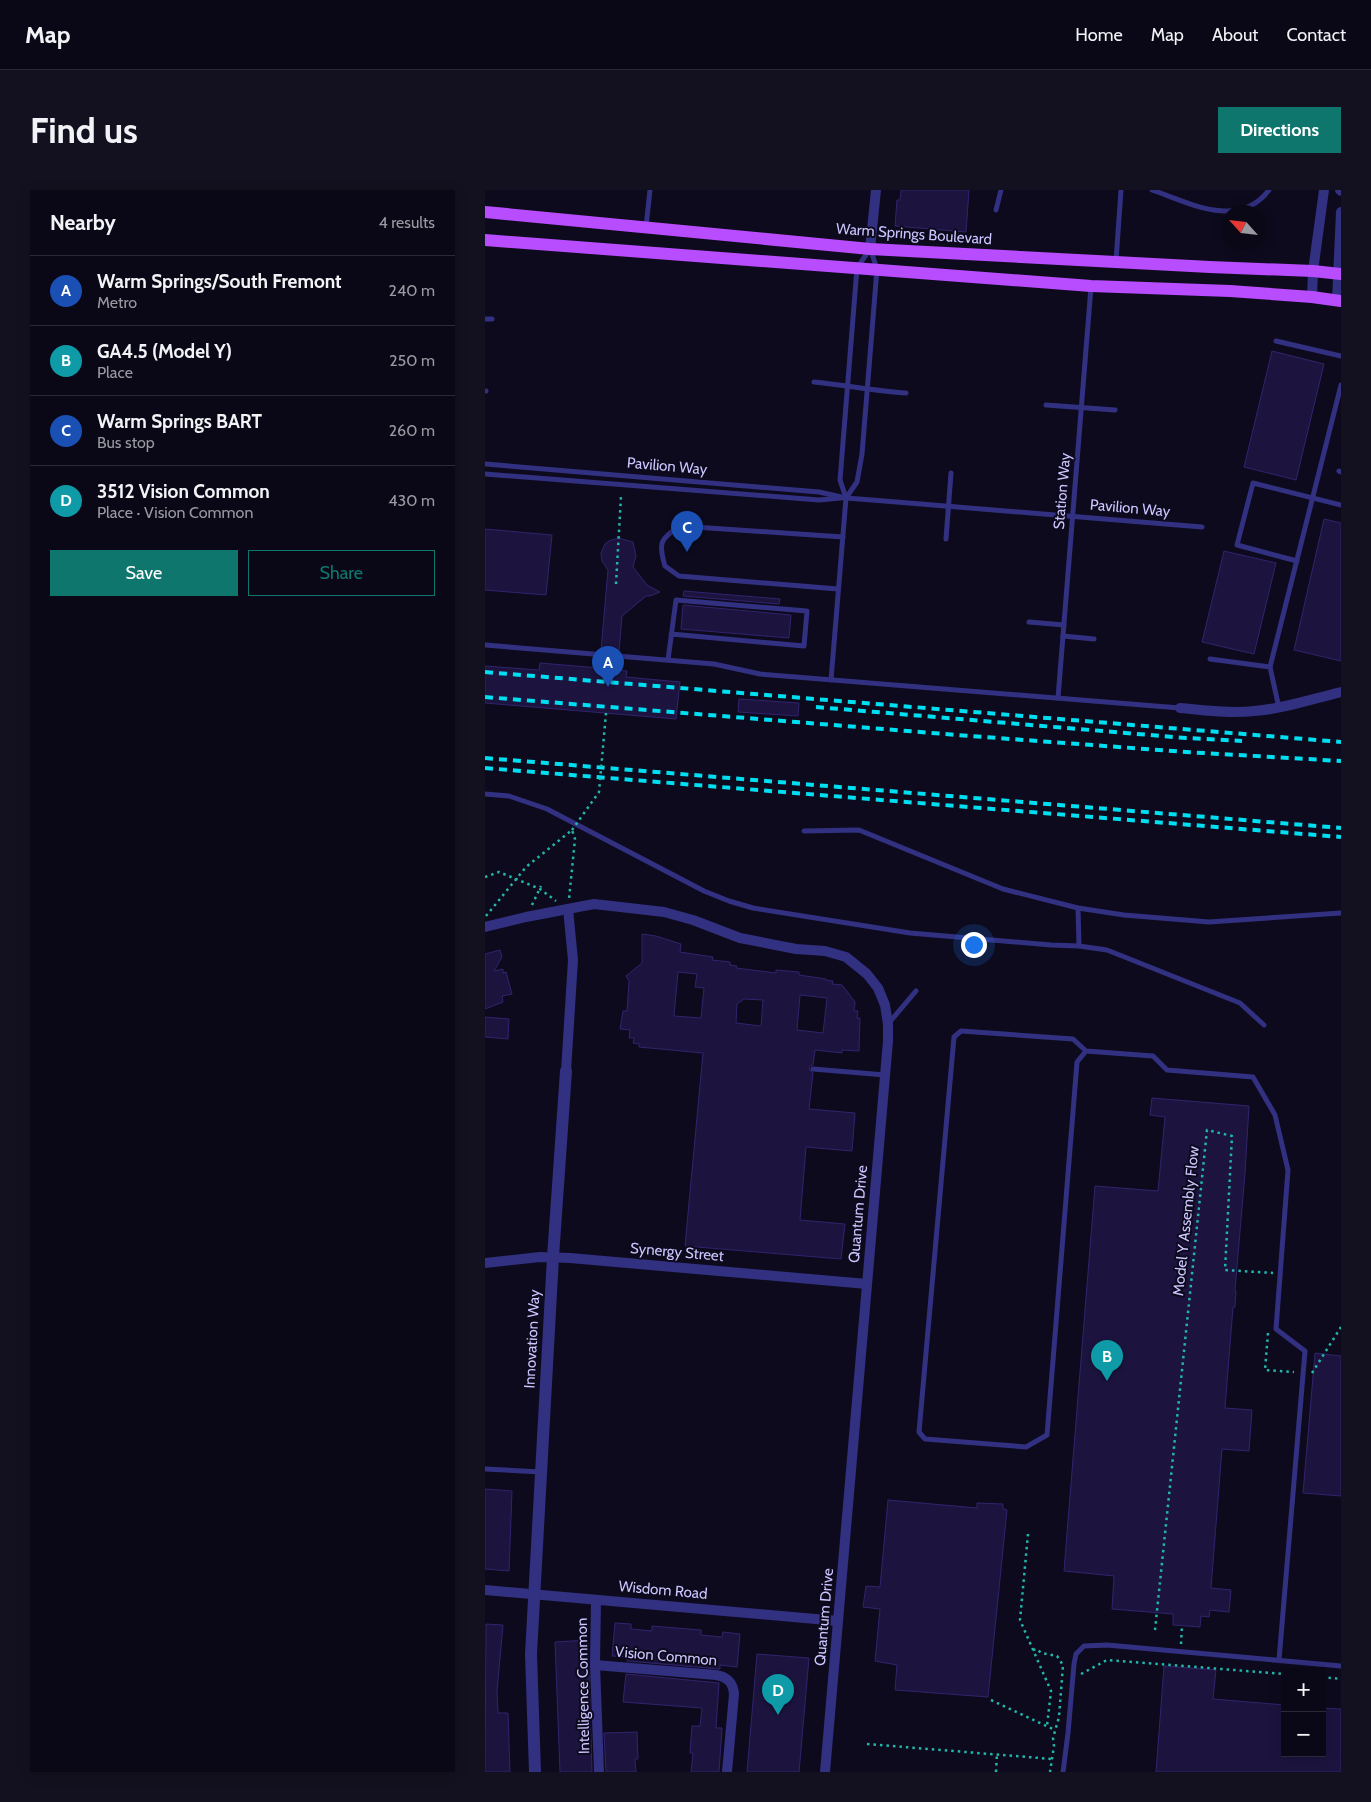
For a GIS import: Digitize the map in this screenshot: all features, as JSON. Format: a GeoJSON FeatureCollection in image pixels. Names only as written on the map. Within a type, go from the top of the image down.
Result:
{"type":"FeatureCollection","features":[{"type":"Feature","properties":{"kind":"main road","name":"Warm Springs Boulevard"},"geometry":{"type":"LineString","coordinates":[[485,212],[871,249],[1313,271],[1339,274]]}},
{"type":"Feature","properties":{"kind":"main road"},"geometry":{"type":"LineString","coordinates":[[485,240],[1091,286],[1230,291],[1339,301]]}},
{"type":"Feature","properties":{"kind":"street"},"geometry":{"type":"LineString","coordinates":[[871,249],[876,190]]}},
{"type":"Feature","properties":{"kind":"street"},"geometry":{"type":"LineString","coordinates":[[1311,297],[1324,190]]}},
{"type":"Feature","properties":{"kind":"street"},"geometry":{"type":"LineString","coordinates":[[1339,301],[1341,212]]}},
{"type":"Feature","properties":{"kind":"street"},"geometry":{"type":"LineString","coordinates":[[1179,708],[1237,712],[1279,708],[1341,692]]}},
{"type":"Feature","properties":{"kind":"street","name":"Quantum Drive"},"geometry":{"type":"LineString","coordinates":[[485,927],[594,904],[664,912],[693,920],[740,938],[796,949],[825,951],[846,957],[867,974],[878,988],[885,1005],[888,1024],[885,1075],[825,1772]]}},
{"type":"Feature","properties":{"kind":"street","name":"Innovation Way"},"geometry":{"type":"LineString","coordinates":[[535,1772],[530,1664],[553,1257],[573,960],[568,909]]}},
{"type":"Feature","properties":{"kind":"street","name":"Synergy Street"},"geometry":{"type":"LineString","coordinates":[[485,1263],[553,1257],[867,1284]]}},
{"type":"Feature","properties":{"kind":"street","name":"Wisdom Road"},"geometry":{"type":"LineString","coordinates":[[485,1590],[838,1621]]}},
{"type":"Feature","properties":{"kind":"street","name":"Intelligence Common"},"geometry":{"type":"LineString","coordinates":[[597,1600],[595,1665],[599,1772]]}},
{"type":"Feature","properties":{"kind":"street","name":"Vision Common"},"geometry":{"type":"LineString","coordinates":[[595,1665],[716,1675],[730,1681],[733,1685],[734,1694],[727,1772]]}},
{"type":"Feature","properties":{"kind":"lane"},"geometry":{"type":"LineString","coordinates":[[646,227],[650,190]]}},
{"type":"Feature","properties":{"kind":"lane"},"geometry":{"type":"LineString","coordinates":[[996,210],[1001,190]]}},
{"type":"Feature","properties":{"kind":"lane"},"geometry":{"type":"LineString","coordinates":[[1116,262],[1121,190]]}},
{"type":"Feature","properties":{"kind":"lane"},"geometry":{"type":"LineString","coordinates":[[1152,190],[1210,210],[1230,212],[1249,208],[1263,198],[1269,190]]}},
{"type":"Feature","properties":{"kind":"lane"},"geometry":{"type":"LineString","coordinates":[[831,680],[846,498],[841,480],[857,268],[871,249]]}},
{"type":"Feature","properties":{"kind":"lane"},"geometry":{"type":"LineString","coordinates":[[846,498],[857,482],[862,454],[877,269],[871,249]]}},
{"type":"Feature","properties":{"kind":"lane","name":"Station Way"},"geometry":{"type":"LineString","coordinates":[[1058,698],[1091,286]]}},
{"type":"Feature","properties":{"kind":"lane"},"geometry":{"type":"LineString","coordinates":[[485,319],[492,319]]}},
{"type":"Feature","properties":{"kind":"lane"},"geometry":{"type":"LineString","coordinates":[[1276,341],[1341,356]]}},
{"type":"Feature","properties":{"kind":"lane"},"geometry":{"type":"LineString","coordinates":[[814,382],[867,390],[906,393]]}},
{"type":"Feature","properties":{"kind":"lane"},"geometry":{"type":"LineString","coordinates":[[1279,708],[1270,667],[1341,385]]}},
{"type":"Feature","properties":{"kind":"lane"},"geometry":{"type":"LineString","coordinates":[[1046,405],[1115,410]]}},
{"type":"Feature","properties":{"kind":"lane","name":"Pavilion Way"},"geometry":{"type":"LineString","coordinates":[[485,464],[819,492],[846,498],[1202,527]]}},
{"type":"Feature","properties":{"kind":"lane"},"geometry":{"type":"LineString","coordinates":[[946,539],[951,473]]}},
{"type":"Feature","properties":{"kind":"lane","name":"Pavilion Way"},"geometry":{"type":"LineString","coordinates":[[485,474],[819,500],[846,498]]}},
{"type":"Feature","properties":{"kind":"lane"},"geometry":{"type":"LineString","coordinates":[[1297,562],[1237,545],[1253,483],[1341,505]]}},
{"type":"Feature","properties":{"kind":"lane"},"geometry":{"type":"LineString","coordinates":[[838,589],[679,576],[665,566],[660,550],[665,535],[681,526],[843,537]]}},
{"type":"Feature","properties":{"kind":"lane"},"geometry":{"type":"LineString","coordinates":[[668,660],[671,634],[676,600],[807,611],[804,646],[671,634]]}},
{"type":"Feature","properties":{"kind":"lane"},"geometry":{"type":"LineString","coordinates":[[1029,622],[1064,625]]}},
{"type":"Feature","properties":{"kind":"lane"},"geometry":{"type":"LineString","coordinates":[[1063,636],[1094,639]]}},
{"type":"Feature","properties":{"kind":"lane"},"geometry":{"type":"LineString","coordinates":[[485,645],[721,664],[760,674],[1179,708]]}},
{"type":"Feature","properties":{"kind":"lane"},"geometry":{"type":"LineString","coordinates":[[1210,659],[1270,667]]}},
{"type":"Feature","properties":{"kind":"lane"},"geometry":{"type":"LineString","coordinates":[[485,794],[509,796],[547,809],[704,891],[729,901],[753,908],[910,933],[1079,946],[1107,950],[1240,1003],[1264,1025]]}},
{"type":"Feature","properties":{"kind":"lane"},"geometry":{"type":"LineString","coordinates":[[804,830],[859,830],[1003,889],[1079,908],[1209,922],[1341,913]]}},
{"type":"Feature","properties":{"kind":"lane"},"geometry":{"type":"LineString","coordinates":[[1079,908],[1079,946]]}},
{"type":"Feature","properties":{"kind":"lane"},"geometry":{"type":"LineString","coordinates":[[888,1024],[916,991]]}},
{"type":"Feature","properties":{"kind":"lane"},"geometry":{"type":"LineString","coordinates":[[1086,1051],[1077,1062],[1047,1435],[1026,1448],[925,1439],[919,1432],[953,1037],[961,1031],[1073,1039],[1086,1051],[1153,1056],[1167,1070],[1253,1077],[1275,1115],[1288,1170],[1276,1329],[1305,1351],[1279,1660]]}},
{"type":"Feature","properties":{"kind":"lane"},"geometry":{"type":"LineString","coordinates":[[813,1069],[885,1075]]}},
{"type":"Feature","properties":{"kind":"lane"},"geometry":{"type":"LineString","coordinates":[[485,1469],[541,1472]]}},
{"type":"Feature","properties":{"kind":"lane"},"geometry":{"type":"LineString","coordinates":[[1063,1772],[1076,1654],[1088,1644],[1341,1666]]}},
{"type":"Feature","properties":{"kind":"path"},"geometry":{"type":"LineString","coordinates":[[616,584],[621,496]]}},
{"type":"Feature","properties":{"kind":"path"},"geometry":{"type":"LineString","coordinates":[[485,917],[526,867],[572,830],[599,792],[606,713]]}},
{"type":"Feature","properties":{"kind":"path"},"geometry":{"type":"LineString","coordinates":[[568,909],[575,839],[572,830]]}},
{"type":"Feature","properties":{"kind":"path"},"geometry":{"type":"LineString","coordinates":[[485,877],[499,872],[541,888],[568,909]]}},
{"type":"Feature","properties":{"kind":"path"},"geometry":{"type":"LineString","coordinates":[[526,917],[541,888]]}},
{"type":"Feature","properties":{"kind":"path","name":"Model Y Assembly Flow"},"geometry":{"type":"LineString","coordinates":[[1155,1630],[1207,1130],[1232,1136],[1225,1270],[1274,1274]]}},
{"type":"Feature","properties":{"kind":"path"},"geometry":{"type":"LineString","coordinates":[[1312,1373],[1341,1327]]}},
{"type":"Feature","properties":{"kind":"path"},"geometry":{"type":"LineString","coordinates":[[1268,1332],[1265,1370],[1303,1372]]}},
{"type":"Feature","properties":{"kind":"path"},"geometry":{"type":"LineString","coordinates":[[1027,1534],[1020,1620],[1051,1690],[1047,1726]]}},
{"type":"Feature","properties":{"kind":"path"},"geometry":{"type":"LineString","coordinates":[[1033,1650],[1037,1649],[1041,1653],[1059,1658],[1063,1665],[1059,1718],[1053,1738],[1054,1746],[1050,1772]]}},
{"type":"Feature","properties":{"kind":"path"},"geometry":{"type":"LineString","coordinates":[[1062,1684],[1105,1660],[1281,1674]]}},
{"type":"Feature","properties":{"kind":"path"},"geometry":{"type":"LineString","coordinates":[[1326,1677],[1341,1679]]}},
{"type":"Feature","properties":{"kind":"path"},"geometry":{"type":"LineString","coordinates":[[991,1700],[1055,1730]]}},
{"type":"Feature","properties":{"kind":"path"},"geometry":{"type":"LineString","coordinates":[[867,1744],[997,1753],[1052,1759]]}},
{"type":"Feature","properties":{"kind":"path"},"geometry":{"type":"LineString","coordinates":[[996,1772],[997,1753]]}},
{"type":"Feature","properties":{"kind":"building"},"geometry":{"type":"Polygon","coordinates":[[[901,190],[969,190],[966,232],[895,226],[897,200],[900,200],[901,190]]]}},
{"type":"Feature","properties":{"kind":"building"},"geometry":{"type":"Polygon","coordinates":[[[1272,351],[1324,364],[1296,480],[1244,467],[1272,351]]]}},
{"type":"Feature","properties":{"kind":"building"},"geometry":{"type":"Polygon","coordinates":[[[1324,519],[1341,523],[1341,661],[1294,650],[1324,519]]]}},
{"type":"Feature","properties":{"kind":"building"},"geometry":{"type":"Polygon","coordinates":[[[485,529],[552,535],[546,595],[485,590],[485,529]]]}},
{"type":"Feature","properties":{"kind":"building"},"geometry":{"type":"Polygon","coordinates":[[[618,538],[633,542],[636,556],[633,567],[647,585],[660,592],[646,596],[622,616],[619,652],[601,650],[608,570],[602,561],[601,553],[605,544],[618,538]]]}},
{"type":"Feature","properties":{"kind":"building"},"geometry":{"type":"Polygon","coordinates":[[[1224,551],[1276,563],[1254,654],[1202,642],[1224,551]]]}},
{"type":"Feature","properties":{"kind":"building"},"geometry":{"type":"Polygon","coordinates":[[[684,591],[780,599],[779,604],[683,596],[684,591]]]}},
{"type":"Feature","properties":{"kind":"building"},"geometry":{"type":"Polygon","coordinates":[[[683,605],[791,615],[789,638],[681,629],[683,605]]]}},
{"type":"Feature","properties":{"kind":"building"},"geometry":{"type":"Polygon","coordinates":[[[600,659],[619,660],[618,670],[627,671],[626,677],[680,682],[676,719],[485,703],[485,666],[539,670],[540,663],[599,668],[600,659]]]}},
{"type":"Feature","properties":{"kind":"building"},"geometry":{"type":"Polygon","coordinates":[[[739,699],[799,703],[798,716],[738,712],[739,699]]]}},
{"type":"Feature","properties":{"kind":"building"},"geometry":{"type":"Polygon","coordinates":[[[642,934],[656,936],[681,944],[680,952],[713,957],[712,960],[730,962],[730,965],[737,966],[736,968],[776,973],[776,970],[799,972],[799,975],[833,981],[832,984],[842,985],[855,1002],[854,1011],[858,1011],[857,1018],[860,1018],[859,1051],[842,1050],[842,1053],[815,1050],[813,1065],[809,1069],[813,1073],[809,1109],[855,1113],[852,1151],[806,1147],[800,1220],[845,1224],[841,1259],[685,1246],[703,1053],[639,1047],[639,1044],[633,1043],[634,1038],[629,1038],[630,1030],[620,1029],[623,1011],[627,1011],[629,981],[626,976],[642,963],[642,934]],[[678,972],[674,1016],[701,1018],[704,988],[695,987],[697,974],[678,972]],[[800,995],[797,1030],[823,1033],[827,998],[800,995]],[[744,999],[737,1004],[736,1023],[761,1026],[763,1000],[744,999]]]}},
{"type":"Feature","properties":{"kind":"building"},"geometry":{"type":"Polygon","coordinates":[[[500,950],[502,957],[494,971],[503,969],[503,973],[506,972],[512,994],[502,996],[503,1002],[485,1009],[485,954],[500,950]]]}},
{"type":"Feature","properties":{"kind":"building"},"geometry":{"type":"Polygon","coordinates":[[[485,1017],[509,1019],[508,1039],[485,1037],[485,1017]]]}},
{"type":"Feature","properties":{"kind":"building"},"geometry":{"type":"Polygon","coordinates":[[[1152,1098],[1249,1106],[1235,1307],[1233,1307],[1225,1408],[1252,1410],[1249,1451],[1222,1449],[1211,1588],[1231,1590],[1229,1612],[1210,1610],[1209,1617],[1201,1616],[1200,1627],[1173,1625],[1173,1614],[1112,1609],[1114,1576],[1064,1571],[1095,1186],[1158,1191],[1165,1117],[1150,1115],[1152,1098]]]}},
{"type":"Feature","properties":{"kind":"building"},"geometry":{"type":"Polygon","coordinates":[[[1315,1353],[1341,1356],[1341,1496],[1303,1493],[1315,1353]]]}},
{"type":"Feature","properties":{"kind":"building"},"geometry":{"type":"Polygon","coordinates":[[[485,1489],[512,1491],[509,1571],[485,1569],[485,1489]]]}},
{"type":"Feature","properties":{"kind":"building"},"geometry":{"type":"Polygon","coordinates":[[[888,1500],[977,1508],[977,1503],[1003,1504],[1003,1509],[1007,1510],[988,1697],[895,1690],[897,1665],[875,1661],[880,1609],[863,1607],[866,1586],[880,1587],[888,1500]]]}},
{"type":"Feature","properties":{"kind":"building"},"geometry":{"type":"Polygon","coordinates":[[[615,1623],[631,1624],[631,1629],[652,1631],[652,1626],[701,1630],[701,1635],[722,1637],[723,1632],[740,1634],[737,1667],[720,1665],[720,1669],[627,1661],[627,1657],[612,1656],[615,1623]]]}},
{"type":"Feature","properties":{"kind":"building"},"geometry":{"type":"Polygon","coordinates":[[[486,1624],[503,1625],[497,1691],[498,1713],[508,1713],[510,1772],[485,1772],[486,1624]]]}},
{"type":"Feature","properties":{"kind":"building"},"geometry":{"type":"Polygon","coordinates":[[[588,1640],[592,1772],[560,1772],[555,1642],[588,1640]]]}},
{"type":"Feature","properties":{"kind":"building"},"geometry":{"type":"Polygon","coordinates":[[[757,1654],[809,1658],[799,1772],[747,1772],[757,1654]]]}},
{"type":"Feature","properties":{"kind":"building"},"geometry":{"type":"Polygon","coordinates":[[[1164,1666],[1216,1670],[1213,1699],[1281,1705],[1281,1757],[1326,1757],[1326,1708],[1341,1709],[1341,1772],[1156,1772],[1164,1666]]]}},
{"type":"Feature","properties":{"kind":"building"},"geometry":{"type":"Polygon","coordinates":[[[626,1674],[719,1683],[716,1728],[722,1728],[719,1772],[691,1772],[693,1753],[690,1753],[692,1726],[700,1726],[702,1708],[623,1702],[626,1674]]]}},
{"type":"Feature","properties":{"kind":"building"},"geometry":{"type":"Polygon","coordinates":[[[637,1732],[638,1759],[635,1759],[636,1772],[606,1772],[604,1733],[637,1732]]]}},
{"type":"Feature","properties":{"kind":"railway"},"geometry":{"type":"LineString","coordinates":[[485,672],[1341,742]]}},
{"type":"Feature","properties":{"kind":"railway"},"geometry":{"type":"LineString","coordinates":[[485,697],[957,735],[1341,761]]}},
{"type":"Feature","properties":{"kind":"railway"},"geometry":{"type":"LineString","coordinates":[[816,707],[1242,741]]}},
{"type":"Feature","properties":{"kind":"railway"},"geometry":{"type":"LineString","coordinates":[[485,758],[1341,828]]}},
{"type":"Feature","properties":{"kind":"railway"},"geometry":{"type":"LineString","coordinates":[[485,768],[1341,837]]}},
{"type":"Feature","properties":{"kind":"place","name":"Warm Springs BART"},"geometry":{"type":"Point","coordinates":[687,552]}},
{"type":"Feature","properties":{"kind":"place","name":"Warm Springs/South Fremont"},"geometry":{"type":"Point","coordinates":[608,687]}},
{"type":"Feature","properties":{"kind":"place","name":"GA4.5 (Model Y)"},"geometry":{"type":"Point","coordinates":[1107,1381]}},
{"type":"Feature","properties":{"kind":"place","name":"3512 Vision Common"},"geometry":{"type":"Point","coordinates":[778,1715]}}]}
